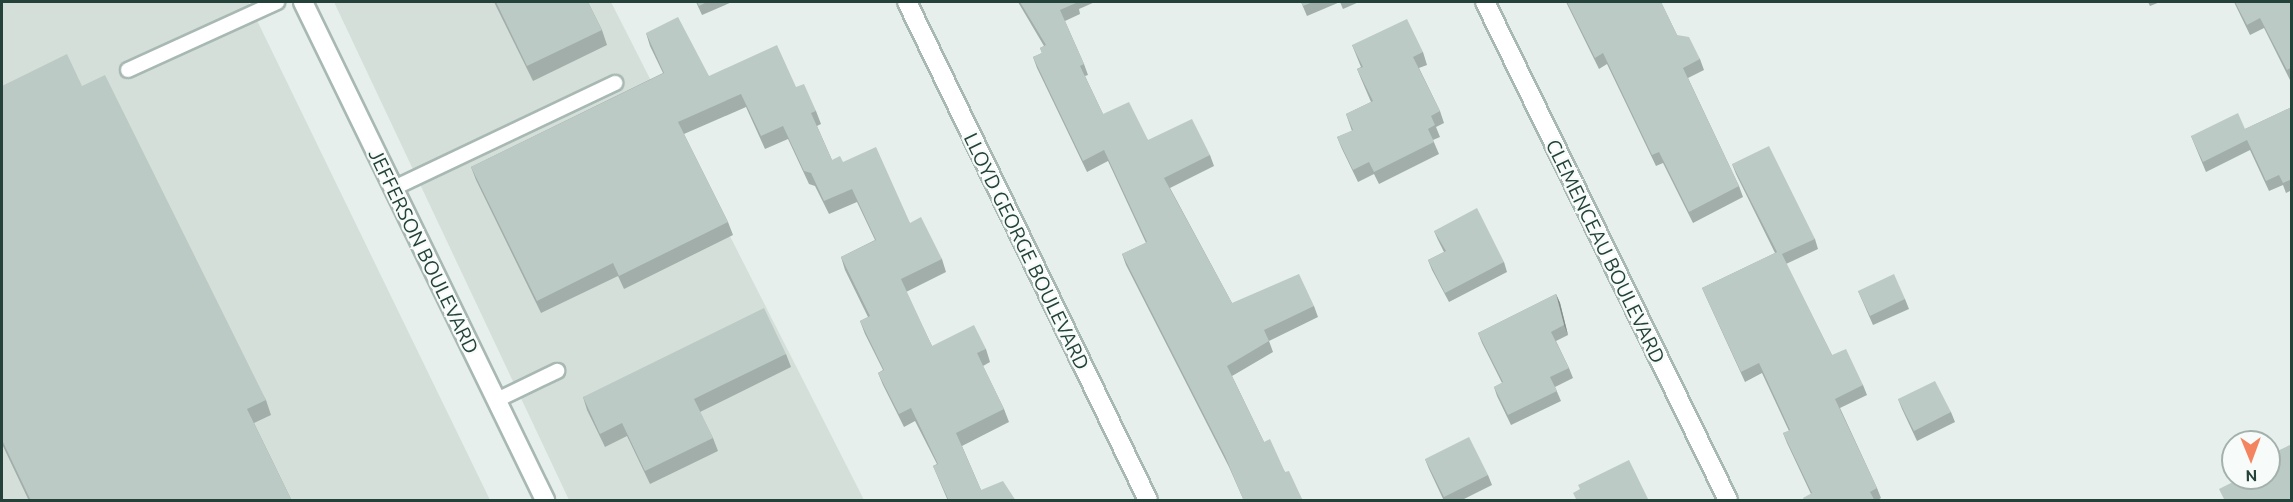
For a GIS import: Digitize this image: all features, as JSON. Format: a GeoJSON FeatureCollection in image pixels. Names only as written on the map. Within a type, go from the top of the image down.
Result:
{"type":"FeatureCollection","features":[{"type":"Feature","properties":{"kind":"street","name":"JEFFERSON BOULEVARD"},"geometry":{"type":"LineString","coordinates":[[303,2],[545,501]]}},
{"type":"Feature","properties":{"kind":"street","name":"LLOYD GEORGE BOULEVARD"},"geometry":{"type":"LineString","coordinates":[[907,2],[1148,501]]}},
{"type":"Feature","properties":{"kind":"street","name":"CLEMENCEAU BOULEVARD"},"geometry":{"type":"LineString","coordinates":[[1485,2],[1728,501]]}},
{"type":"Feature","properties":{"kind":"lane"},"geometry":{"type":"LineString","coordinates":[[128,70],[277,2]]}},
{"type":"Feature","properties":{"kind":"lane"},"geometry":{"type":"LineString","coordinates":[[394,188],[615,83]]}},
{"type":"Feature","properties":{"kind":"lane"},"geometry":{"type":"LineString","coordinates":[[497,400],[557,370]]}},
{"type":"Feature","properties":{"kind":"shaded area"},"geometry":{"type":"Polygon","coordinates":[[[2,2],[248,2],[490,500],[2,500],[2,2]]]}},
{"type":"Feature","properties":{"kind":"shaded area"},"geometry":{"type":"Polygon","coordinates":[[[334,2],[611,2],[864,500],[569,500],[334,2]]]}},
{"type":"Feature","properties":{"kind":"building"},"geometry":{"type":"Polygon","coordinates":[[[496,2],[588,2],[602,30],[527,66],[496,2]]]}},
{"type":"Feature","properties":{"kind":"building"},"geometry":{"type":"Polygon","coordinates":[[[1020,2],[1076,2],[1060,10],[1084,64],[1080,66],[1103,114],[1129,102],[1148,140],[1192,119],[1210,155],[1164,178],[1232,303],[1299,274],[1314,306],[1264,330],[1269,341],[1227,366],[1264,442],[1270,439],[1285,472],[1289,471],[1303,501],[1244,501],[1225,456],[1122,254],[1147,242],[1104,150],[1083,161],[1033,57],[1042,53],[1040,48],[1046,45],[1020,2]]]}},
{"type":"Feature","properties":{"kind":"building"},"geometry":{"type":"Polygon","coordinates":[[[1301,2],[1313,2],[1303,6],[1301,2]]]}},
{"type":"Feature","properties":{"kind":"building"},"geometry":{"type":"Polygon","coordinates":[[[1567,2],[1661,2],[1677,35],[1689,37],[1700,59],[1683,68],[1739,186],[1689,212],[1659,152],[1652,155],[1603,53],[1595,58],[1567,2]]]}},
{"type":"Feature","properties":{"kind":"building"},"geometry":{"type":"Polygon","coordinates":[[[2235,2],[2292,2],[2292,67],[2287,70],[2260,18],[2247,25],[2235,2]]]}},
{"type":"Feature","properties":{"kind":"building"},"geometry":{"type":"Polygon","coordinates":[[[678,17],[709,76],[777,45],[796,87],[804,84],[816,111],[811,113],[832,160],[840,156],[843,162],[876,147],[910,223],[921,217],[942,259],[901,279],[932,346],[974,325],[986,349],[977,353],[1004,409],[956,433],[981,490],[1003,481],[1016,501],[949,501],[933,466],[938,464],[911,408],[899,414],[878,373],[884,370],[860,321],[870,316],[841,257],[876,240],[852,189],[824,201],[811,173],[804,171],[783,126],[761,136],[741,94],[678,122],[728,222],[619,276],[613,263],[537,301],[471,167],[664,73],[646,33],[678,17]]]}},
{"type":"Feature","properties":{"kind":"building"},"geometry":{"type":"Polygon","coordinates":[[[1407,19],[1423,52],[1413,57],[1440,111],[1431,116],[1435,125],[1428,129],[1434,142],[1374,172],[1369,162],[1353,170],[1337,137],[1353,130],[1346,114],[1373,101],[1357,69],[1363,67],[1352,45],[1407,19]]]}},
{"type":"Feature","properties":{"kind":"building"},"geometry":{"type":"Polygon","coordinates":[[[67,54],[82,86],[105,75],[266,400],[247,409],[292,501],[31,501],[2,440],[2,86],[67,54]]]}},
{"type":"Feature","properties":{"kind":"building"},"geometry":{"type":"Polygon","coordinates":[[[2292,107],[2292,179],[2283,183],[2279,175],[2266,181],[2247,140],[2203,162],[2191,136],[2238,113],[2245,129],[2292,107]]]}},
{"type":"Feature","properties":{"kind":"building"},"geometry":{"type":"Polygon","coordinates":[[[1769,146],[1815,239],[1782,254],[1832,355],[1846,349],[1863,385],[1835,399],[1877,488],[1870,492],[1875,501],[1804,501],[1803,498],[1812,493],[1783,433],[1790,430],[1759,363],[1741,372],[1702,288],[1777,252],[1732,164],[1769,146]]]}},
{"type":"Feature","properties":{"kind":"building"},"geometry":{"type":"Polygon","coordinates":[[[1477,208],[1504,262],[1445,293],[1428,260],[1446,251],[1434,231],[1477,208]]]}},
{"type":"Feature","properties":{"kind":"building"},"geometry":{"type":"Polygon","coordinates":[[[1894,274],[1905,299],[1870,316],[1858,291],[1894,274]]]}},
{"type":"Feature","properties":{"kind":"building"},"geometry":{"type":"Polygon","coordinates":[[[1556,294],[1564,325],[1551,332],[1569,368],[1550,377],[1557,391],[1508,415],[1494,387],[1503,382],[1478,333],[1556,294]]]}},
{"type":"Feature","properties":{"kind":"building"},"geometry":{"type":"Polygon","coordinates":[[[764,308],[786,354],[694,399],[713,438],[645,471],[622,423],[600,434],[583,397],[764,308]]]}},
{"type":"Feature","properties":{"kind":"building"},"geometry":{"type":"Polygon","coordinates":[[[1935,381],[1951,412],[1914,431],[1898,399],[1935,381]]]}},
{"type":"Feature","properties":{"kind":"building"},"geometry":{"type":"Polygon","coordinates":[[[1469,437],[1488,475],[1444,497],[1425,459],[1469,437]]]}},
{"type":"Feature","properties":{"kind":"building"},"geometry":{"type":"Polygon","coordinates":[[[2292,444],[2292,501],[2225,501],[2219,489],[2221,488],[2221,490],[2281,490],[2281,449],[2292,444]]]}},
{"type":"Feature","properties":{"kind":"building"},"geometry":{"type":"Polygon","coordinates":[[[1629,460],[1649,501],[1577,501],[1573,493],[1580,489],[1578,485],[1629,460]]]}}]}
